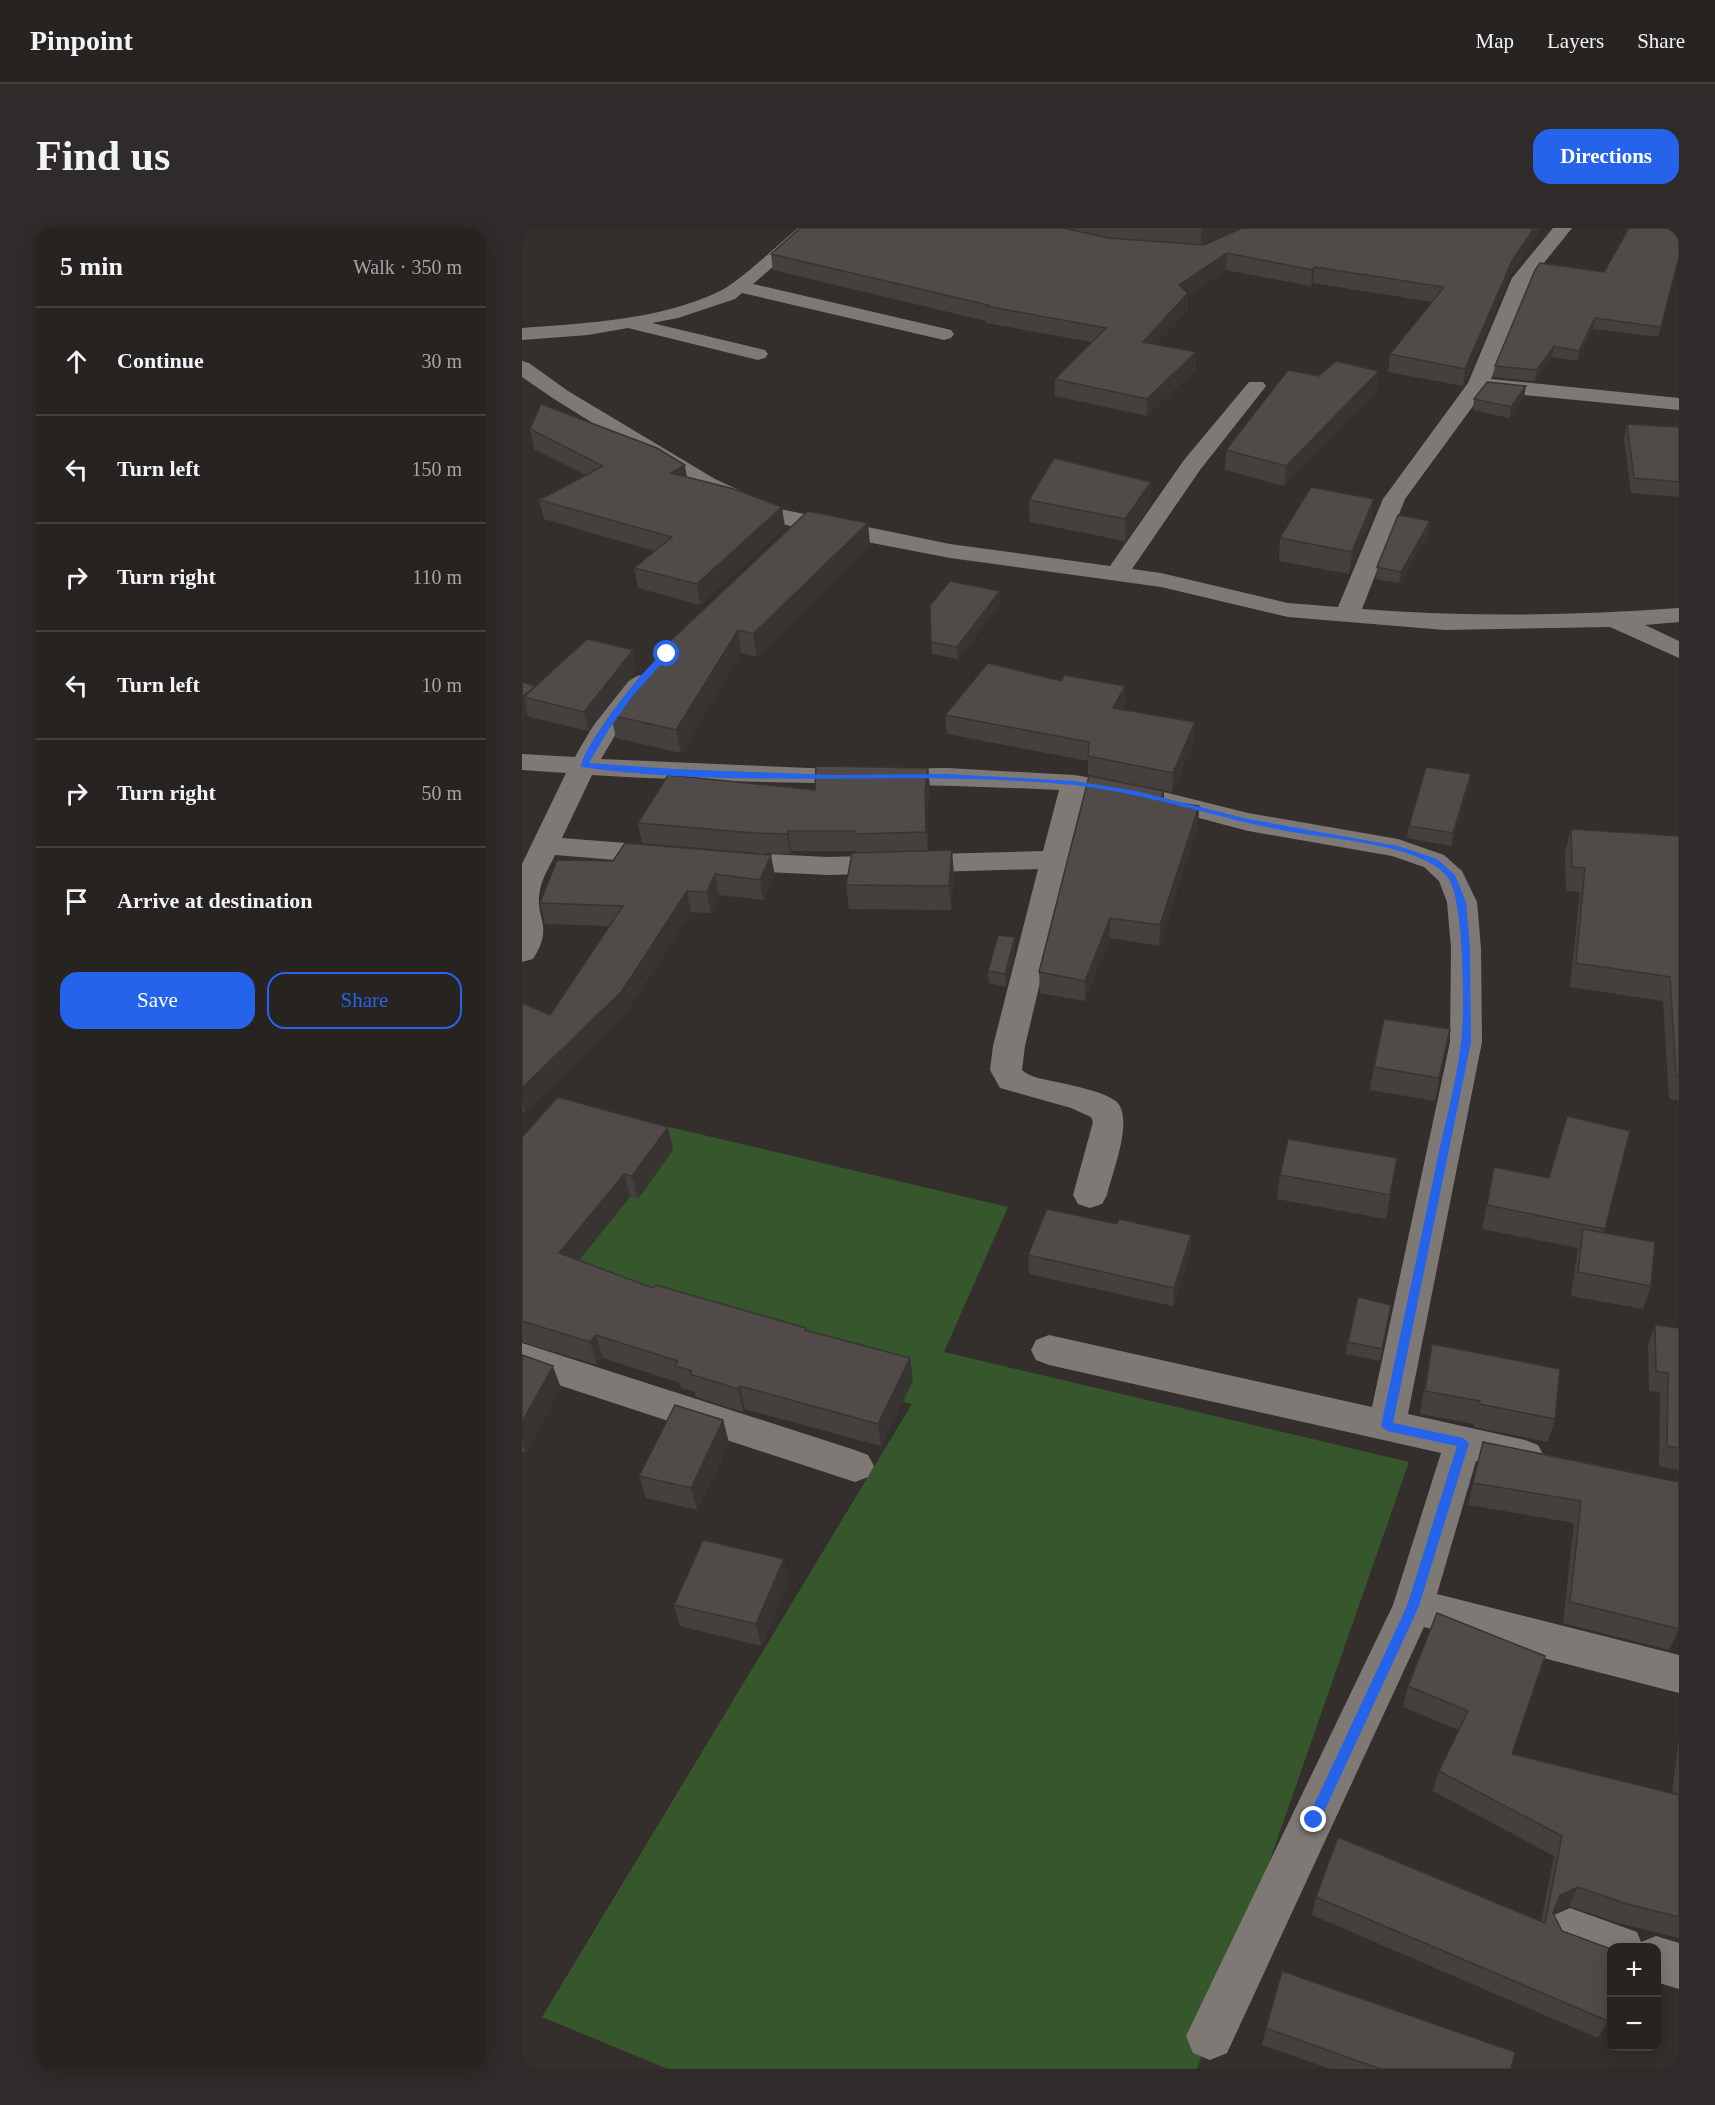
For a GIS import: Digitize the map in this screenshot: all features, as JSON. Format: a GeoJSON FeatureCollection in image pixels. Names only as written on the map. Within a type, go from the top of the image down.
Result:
{"type":"FeatureCollection","features":[{"type":"Feature","properties":{"kind":"street"},"geometry":{"type":"LineString","coordinates":[[522,334],[623,323],[671,314],[728,295],[809,228]]}},
{"type":"Feature","properties":{"kind":"street"},"geometry":{"type":"LineString","coordinates":[[1347,615],[1394,499],[1478,384],[1522,278],[1563,228]]}},
{"type":"Feature","properties":{"kind":"street"},"geometry":{"type":"LineString","coordinates":[[738,286],[944,334]]}},
{"type":"Feature","properties":{"kind":"street"},"geometry":{"type":"LineString","coordinates":[[623,323],[758,354]]}},
{"type":"Feature","properties":{"kind":"street"},"geometry":{"type":"LineString","coordinates":[[522,367],[561,395],[707,484],[772,514],[797,531],[1161,580],[1288,610],[1445,623],[1614,620],[1679,615]]}},
{"type":"Feature","properties":{"kind":"street"},"geometry":{"type":"LineString","coordinates":[[1478,384],[1679,404]]}},
{"type":"Feature","properties":{"kind":"street"},"geometry":{"type":"LineString","coordinates":[[1116,574],[1192,465],[1256,386]]}},
{"type":"Feature","properties":{"kind":"street"},"geometry":{"type":"LineString","coordinates":[[1614,620],[1679,650]]}},
{"type":"Feature","properties":{"kind":"street"},"geometry":{"type":"LineString","coordinates":[[522,952],[528,940],[531,923],[525,891],[546,845],[584,765],[605,728],[628,696],[659,662]]}},
{"type":"Feature","properties":{"kind":"street"},"geometry":{"type":"LineString","coordinates":[[522,762],[674,772],[833,777],[947,776],[1074,783],[1136,793],[1248,822],[1398,848],[1434,861],[1452,877],[1462,902],[1466,948],[1466,1042],[1387,1426]]}},
{"type":"Feature","properties":{"kind":"street"},"geometry":{"type":"LineString","coordinates":[[1074,783],[1009,1046],[1006,1070],[1011,1080],[1025,1086],[1090,1101],[1105,1110],[1109,1122],[1090,1195]]}},
{"type":"Feature","properties":{"kind":"street"},"geometry":{"type":"LineString","coordinates":[[546,845],[693,858],[828,866],[1055,860]]}},
{"type":"Feature","properties":{"kind":"street"},"geometry":{"type":"LineString","coordinates":[[1048,1350],[1554,1462]]}},
{"type":"Feature","properties":{"kind":"street"},"geometry":{"type":"LineString","coordinates":[[522,1358],[855,1466]]}},
{"type":"Feature","properties":{"kind":"street"},"geometry":{"type":"LineString","coordinates":[[1210,2036],[1413,1606],[1463,1443]]}},
{"type":"Feature","properties":{"kind":"street"},"geometry":{"type":"LineString","coordinates":[[1413,1606],[1679,1674]]}},
{"type":"Feature","properties":{"kind":"street"},"geometry":{"type":"LineString","coordinates":[[1570,1931],[1608,1943]]}},
{"type":"Feature","properties":{"kind":"street"},"geometry":{"type":"LineString","coordinates":[[1661,1961],[1679,1966]]}},
{"type":"Feature","properties":{"kind":"green space"},"geometry":{"type":"Polygon","coordinates":[[[661,1125],[1008,1207],[944,1352],[1409,1462],[1197,2069],[668,2069],[542,2017],[912,1404],[548,1311],[661,1125]]]}},
{"type":"Feature","properties":{"kind":"building"},"geometry":{"type":"Polygon","coordinates":[[[800,228],[1063,228],[1109,238],[1204,245],[1242,228],[1534,228],[1512,261],[1465,369],[1390,354],[1444,287],[1315,267],[1312,270],[1227,253],[1179,285],[1188,293],[1143,342],[1196,352],[1147,399],[1055,379],[1106,328],[986,306],[988,305],[771,254],[800,228]]]}},
{"type":"Feature","properties":{"kind":"building"},"geometry":{"type":"Polygon","coordinates":[[[1629,228],[1679,228],[1679,257],[1661,327],[1595,318],[1579,351],[1554,346],[1537,370],[1495,366],[1540,263],[1604,272],[1629,228]]]}},
{"type":"Feature","properties":{"kind":"building"},"geometry":{"type":"Polygon","coordinates":[[[1336,361],[1379,371],[1286,466],[1226,450],[1288,370],[1319,376],[1336,361]]]}},
{"type":"Feature","properties":{"kind":"building"},"geometry":{"type":"Polygon","coordinates":[[[1487,382],[1526,386],[1511,407],[1474,399],[1487,382]]]}},
{"type":"Feature","properties":{"kind":"building"},"geometry":{"type":"Polygon","coordinates":[[[541,404],[657,448],[685,465],[671,473],[734,489],[782,507],[697,584],[634,568],[672,537],[539,500],[603,466],[530,429],[541,404]]]}},
{"type":"Feature","properties":{"kind":"building"},"geometry":{"type":"Polygon","coordinates":[[[1627,424],[1679,427],[1679,482],[1634,478],[1627,424]]]}},
{"type":"Feature","properties":{"kind":"building"},"geometry":{"type":"Polygon","coordinates":[[[1054,458],[1151,482],[1125,519],[1029,500],[1054,458]]]}},
{"type":"Feature","properties":{"kind":"building"},"geometry":{"type":"Polygon","coordinates":[[[1311,487],[1374,499],[1352,552],[1280,538],[1311,487]]]}},
{"type":"Feature","properties":{"kind":"building"},"geometry":{"type":"Polygon","coordinates":[[[808,511],[868,523],[753,634],[738,630],[676,730],[611,715],[667,644],[808,511]]]}},
{"type":"Feature","properties":{"kind":"building"},"geometry":{"type":"Polygon","coordinates":[[[1398,515],[1430,521],[1401,572],[1377,567],[1398,515]]]}},
{"type":"Feature","properties":{"kind":"building"},"geometry":{"type":"Polygon","coordinates":[[[950,581],[1000,591],[957,647],[931,642],[930,605],[950,581]]]}},
{"type":"Feature","properties":{"kind":"building"},"geometry":{"type":"Polygon","coordinates":[[[587,639],[633,650],[584,712],[524,697],[587,639]]]}},
{"type":"Feature","properties":{"kind":"building"},"geometry":{"type":"Polygon","coordinates":[[[988,663],[1061,681],[1064,675],[1125,686],[1113,708],[1195,722],[1173,773],[1088,756],[1089,742],[945,715],[988,663]]]}},
{"type":"Feature","properties":{"kind":"building"},"geometry":{"type":"Polygon","coordinates":[[[522,682],[535,686],[522,697],[522,682]]]}},
{"type":"Feature","properties":{"kind":"building"},"geometry":{"type":"Polygon","coordinates":[[[816,766],[928,768],[925,790],[926,832],[856,834],[856,831],[788,831],[787,834],[754,833],[638,823],[668,775],[815,790],[816,766]]]}},
{"type":"Feature","properties":{"kind":"building"},"geometry":{"type":"Polygon","coordinates":[[[1426,767],[1471,774],[1453,833],[1409,826],[1426,767]]]}},
{"type":"Feature","properties":{"kind":"building"},"geometry":{"type":"Polygon","coordinates":[[[1089,776],[1164,791],[1160,800],[1199,806],[1160,925],[1110,918],[1085,981],[1039,972],[1089,776]]]}},
{"type":"Feature","properties":{"kind":"building"},"geometry":{"type":"Polygon","coordinates":[[[1571,829],[1679,836],[1679,1076],[1676,1075],[1670,977],[1576,963],[1585,868],[1572,867],[1571,829]]]}},
{"type":"Feature","properties":{"kind":"building"},"geometry":{"type":"Polygon","coordinates":[[[625,843],[771,855],[760,880],[715,874],[707,892],[687,891],[622,991],[522,1088],[522,1003],[550,1015],[623,906],[540,903],[557,860],[613,861],[625,843]]]}},
{"type":"Feature","properties":{"kind":"building"},"geometry":{"type":"Polygon","coordinates":[[[952,850],[949,886],[846,885],[852,853],[952,850]]]}},
{"type":"Feature","properties":{"kind":"building"},"geometry":{"type":"Polygon","coordinates":[[[998,935],[1015,937],[1005,974],[988,971],[998,935]]]}},
{"type":"Feature","properties":{"kind":"building"},"geometry":{"type":"Polygon","coordinates":[[[1384,1019],[1450,1029],[1439,1078],[1374,1067],[1384,1019]]]}},
{"type":"Feature","properties":{"kind":"building"},"geometry":{"type":"Polygon","coordinates":[[[558,1097],[668,1127],[632,1176],[624,1174],[559,1253],[653,1288],[656,1285],[806,1328],[805,1330],[910,1358],[878,1424],[740,1386],[738,1389],[690,1374],[692,1371],[675,1366],[678,1361],[596,1335],[590,1342],[522,1321],[522,1137],[558,1097]]]}},
{"type":"Feature","properties":{"kind":"building"},"geometry":{"type":"Polygon","coordinates":[[[1567,1116],[1630,1131],[1605,1229],[1487,1205],[1494,1167],[1549,1178],[1567,1116]]]}},
{"type":"Feature","properties":{"kind":"building"},"geometry":{"type":"Polygon","coordinates":[[[1288,1139],[1397,1158],[1390,1195],[1280,1175],[1288,1139]]]}},
{"type":"Feature","properties":{"kind":"building"},"geometry":{"type":"Polygon","coordinates":[[[1047,1209],[1117,1224],[1119,1219],[1191,1235],[1174,1288],[1028,1255],[1047,1209]]]}},
{"type":"Feature","properties":{"kind":"building"},"geometry":{"type":"Polygon","coordinates":[[[1583,1229],[1655,1242],[1651,1286],[1578,1272],[1583,1229]]]}},
{"type":"Feature","properties":{"kind":"building"},"geometry":{"type":"Polygon","coordinates":[[[1358,1297],[1391,1305],[1382,1349],[1348,1342],[1358,1297]]]}},
{"type":"Feature","properties":{"kind":"building"},"geometry":{"type":"Polygon","coordinates":[[[1655,1325],[1679,1328],[1679,1448],[1667,1446],[1668,1373],[1656,1371],[1655,1325]]]}},
{"type":"Feature","properties":{"kind":"building"},"geometry":{"type":"Polygon","coordinates":[[[1432,1344],[1560,1369],[1555,1419],[1479,1404],[1480,1401],[1425,1391],[1432,1344]]]}},
{"type":"Feature","properties":{"kind":"building"},"geometry":{"type":"Polygon","coordinates":[[[522,1355],[553,1366],[522,1422],[522,1355]]]}},
{"type":"Feature","properties":{"kind":"building"},"geometry":{"type":"Polygon","coordinates":[[[675,1405],[723,1420],[691,1488],[639,1476],[675,1405]]]}},
{"type":"Feature","properties":{"kind":"building"},"geometry":{"type":"Polygon","coordinates":[[[1483,1442],[1679,1482],[1679,1629],[1570,1602],[1581,1501],[1473,1483],[1483,1442]]]}},
{"type":"Feature","properties":{"kind":"building"},"geometry":{"type":"Polygon","coordinates":[[[703,1540],[784,1559],[756,1624],[674,1605],[703,1540]]]}},
{"type":"Feature","properties":{"kind":"building"},"geometry":{"type":"Polygon","coordinates":[[[1437,1613],[1545,1656],[1512,1754],[1679,1795],[1679,1917],[1627,1904],[1578,1887],[1560,1895],[1553,1913],[1562,1931],[1607,1948],[1607,2021],[1316,1897],[1338,1837],[1545,1923],[1562,1836],[1439,1771],[1468,1711],[1408,1686],[1437,1613]]]}},
{"type":"Feature","properties":{"kind":"building"},"geometry":{"type":"Polygon","coordinates":[[[1282,1971],[1515,2052],[1511,2069],[1380,2069],[1266,2028],[1282,1971]]]}},
{"type":"Feature","properties":{"kind":"route"},"geometry":{"type":"LineString","coordinates":[[667,654],[628,696],[605,728],[584,765],[674,772],[833,777],[947,776],[1074,783],[1136,793],[1248,822],[1398,848],[1434,861],[1452,877],[1462,902],[1466,948],[1466,1042],[1387,1426],[1463,1443],[1413,1606],[1314,1820]]}}]}
